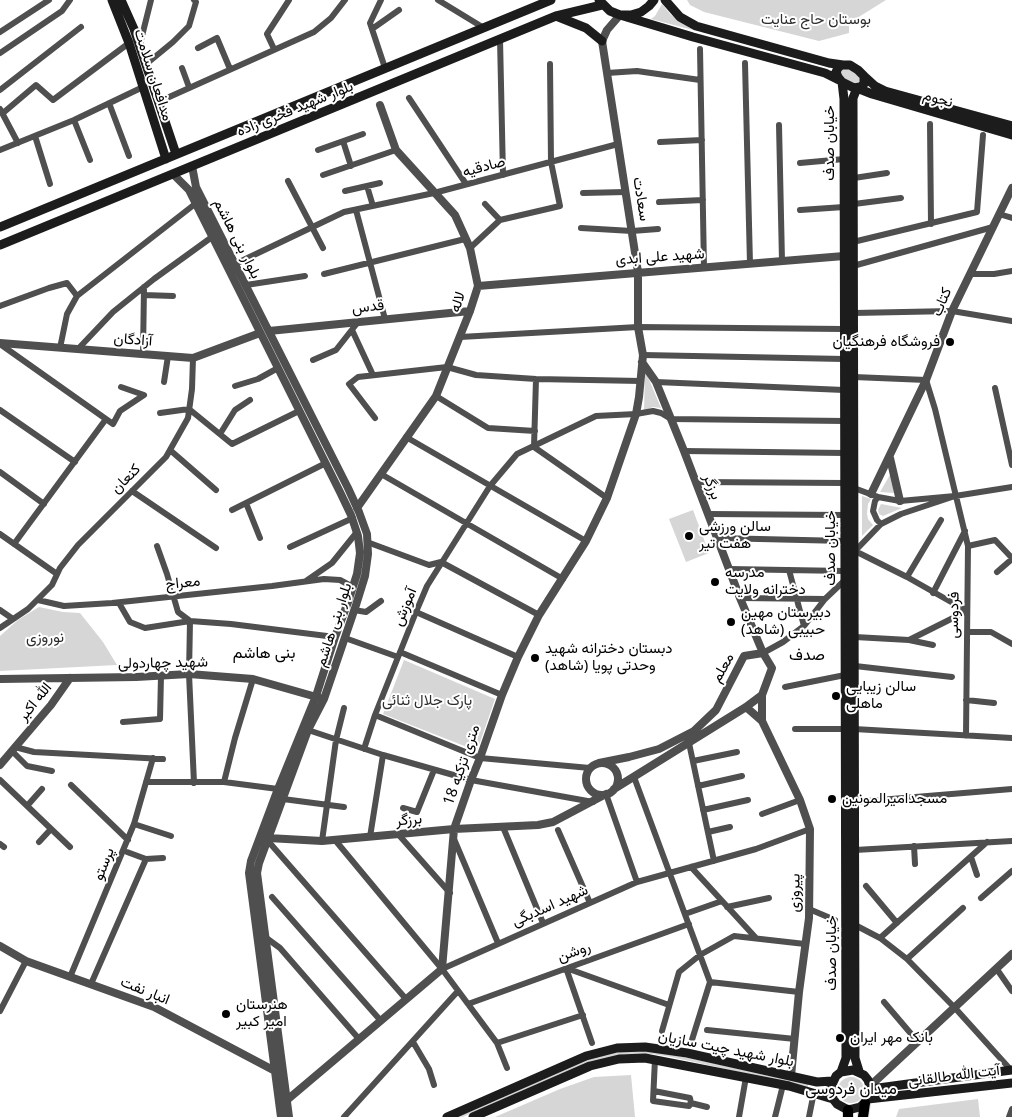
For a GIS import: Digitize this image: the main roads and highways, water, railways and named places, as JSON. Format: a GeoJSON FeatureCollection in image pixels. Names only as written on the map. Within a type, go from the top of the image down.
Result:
{"type":"FeatureCollection","features":[{"type":"Feature","properties":{"kind":"main road","name":"مدافعان سلامت"},"geometry":{"type":"LineString","coordinates":[[112,0],[129,43],[166,158]]}},
{"type":"Feature","properties":{"kind":"main road","name":"مدافعان سلامت"},"geometry":{"type":"LineString","coordinates":[[121,0],[134,29],[176,154]]}},
{"type":"Feature","properties":{"kind":"main road","name":"بلوار شهید فخری زاده"},"geometry":{"type":"LineString","coordinates":[[0,227],[551,0]]}},
{"type":"Feature","properties":{"kind":"main road"},"geometry":{"type":"LineString","coordinates":[[620,14],[631,15],[641,12],[654,0]]}},
{"type":"Feature","properties":{"kind":"main road"},"geometry":{"type":"LineString","coordinates":[[601,2],[610,11],[693,37],[825,73],[849,86],[857,88],[864,84],[864,76],[852,66],[829,63],[696,26],[680,17],[665,0]]}},
{"type":"Feature","properties":{"kind":"main road","name":"بلوار شهید فخری زاده"},"geometry":{"type":"LineString","coordinates":[[0,245],[556,16],[601,2]]}},
{"type":"Feature","properties":{"kind":"main road"},"geometry":{"type":"LineString","coordinates":[[556,16],[586,28],[602,40]]}},
{"type":"Feature","properties":{"kind":"main road"},"geometry":{"type":"LineString","coordinates":[[841,81],[837,70],[843,65]]}},
{"type":"Feature","properties":{"kind":"main road","name":"نجوم"},"geometry":{"type":"LineString","coordinates":[[864,76],[884,90],[1012,126]]}},
{"type":"Feature","properties":{"kind":"main road","name":"خیابان صدف"},"geometry":{"type":"LineString","coordinates":[[841,81],[844,159],[845,675],[855,802],[855,1058],[859,1071]]}},
{"type":"Feature","properties":{"kind":"main road"},"geometry":{"type":"LineString","coordinates":[[342,86],[348,102]]}},
{"type":"Feature","properties":{"kind":"main road","name":"خیابان صدف"},"geometry":{"type":"LineString","coordinates":[[841,1072],[846,1058],[850,729],[855,637],[853,98],[857,88]]}},
{"type":"Feature","properties":{"kind":"main road","name":"نجوم"},"geometry":{"type":"LineString","coordinates":[[857,88],[1012,135]]}},
{"type":"Feature","properties":{"kind":"main road"},"geometry":{"type":"LineString","coordinates":[[159,136],[164,138],[168,135],[168,132]]}},
{"type":"Feature","properties":{"kind":"main road","name":"بلوار شهید چیت سازیان"},"geometry":{"type":"LineString","coordinates":[[447,1117],[586,1056],[617,1048],[645,1047],[687,1053],[818,1082],[832,1081]]}},
{"type":"Feature","properties":{"kind":"main road","name":"بلوار شهید چیت سازیان"},"geometry":{"type":"LineString","coordinates":[[474,1117],[590,1066],[619,1059],[645,1058],[783,1085],[814,1092],[833,1099]]}},
{"type":"Feature","properties":{"kind":"main road"},"geometry":{"type":"LineString","coordinates":[[863,1117],[867,1101],[870,1087],[864,1075],[859,1071],[847,1070],[841,1072],[832,1081],[831,1093],[833,1099],[848,1113],[867,1101]]}},
{"type":"Feature","properties":{"kind":"main road","name":"آیت الله طالقانی"},"geometry":{"type":"LineString","coordinates":[[870,1087],[1012,1070]]}},
{"type":"Feature","properties":{"kind":"main road","name":"آیت الله طالقانی"},"geometry":{"type":"LineString","coordinates":[[867,1101],[1012,1083]]}},
{"type":"Feature","properties":{"kind":"place","name":"فروشگاه فرهنگیان"},"geometry":{"type":"Point","coordinates":[950,342]}},
{"type":"Feature","properties":{"kind":"place","name":"سالن ورزشی هفت تیر"},"geometry":{"type":"Point","coordinates":[689,536]}},
{"type":"Feature","properties":{"kind":"place","name":"مدرسه دخترانه ولایت"},"geometry":{"type":"Point","coordinates":[715,582]}},
{"type":"Feature","properties":{"kind":"place","name":"دبیرستان مهین حبیبی (شاهد)"},"geometry":{"type":"Point","coordinates":[731,622]}},
{"type":"Feature","properties":{"kind":"place","name":"دبستان دخترانه شهید وحدتی پویا (شاهد)"},"geometry":{"type":"Point","coordinates":[535,658]}},
{"type":"Feature","properties":{"kind":"place","name":"سالن زیبایی ماهلی"},"geometry":{"type":"Point","coordinates":[836,696]}},
{"type":"Feature","properties":{"kind":"place","name":"مسجدامیرالمونین"},"geometry":{"type":"Point","coordinates":[832,799]}},
{"type":"Feature","properties":{"kind":"place","name":"هنرستان امیر کبیر"},"geometry":{"type":"Point","coordinates":[226,1014]}},
{"type":"Feature","properties":{"kind":"place","name":"بانک مهر ایران"},"geometry":{"type":"Point","coordinates":[840,1038]}},
{"type":"Feature","properties":{"kind":"district","name":"بنی هاشم"},"geometry":{"type":"Point","coordinates":[264,653]}},
{"type":"Feature","properties":{"kind":"district","name":"صدف"},"geometry":{"type":"Point","coordinates":[807,655]}},
{"type":"Feature","properties":{"kind":"district","name":"میدان فردوسی"},"geometry":{"type":"Point","coordinates":[851,1089]}},
{"type":"Feature","properties":{"kind":"park label","name":"بوستان حاج عنایت"},"geometry":{"type":"Point","coordinates":[816,20]}},
{"type":"Feature","properties":{"kind":"park label","name":"نوروزی"},"geometry":{"type":"Point","coordinates":[45,638]}},
{"type":"Feature","properties":{"kind":"park label","name":"پارک جلال ثنائی"},"geometry":{"type":"Point","coordinates":[427,701]}}]}
